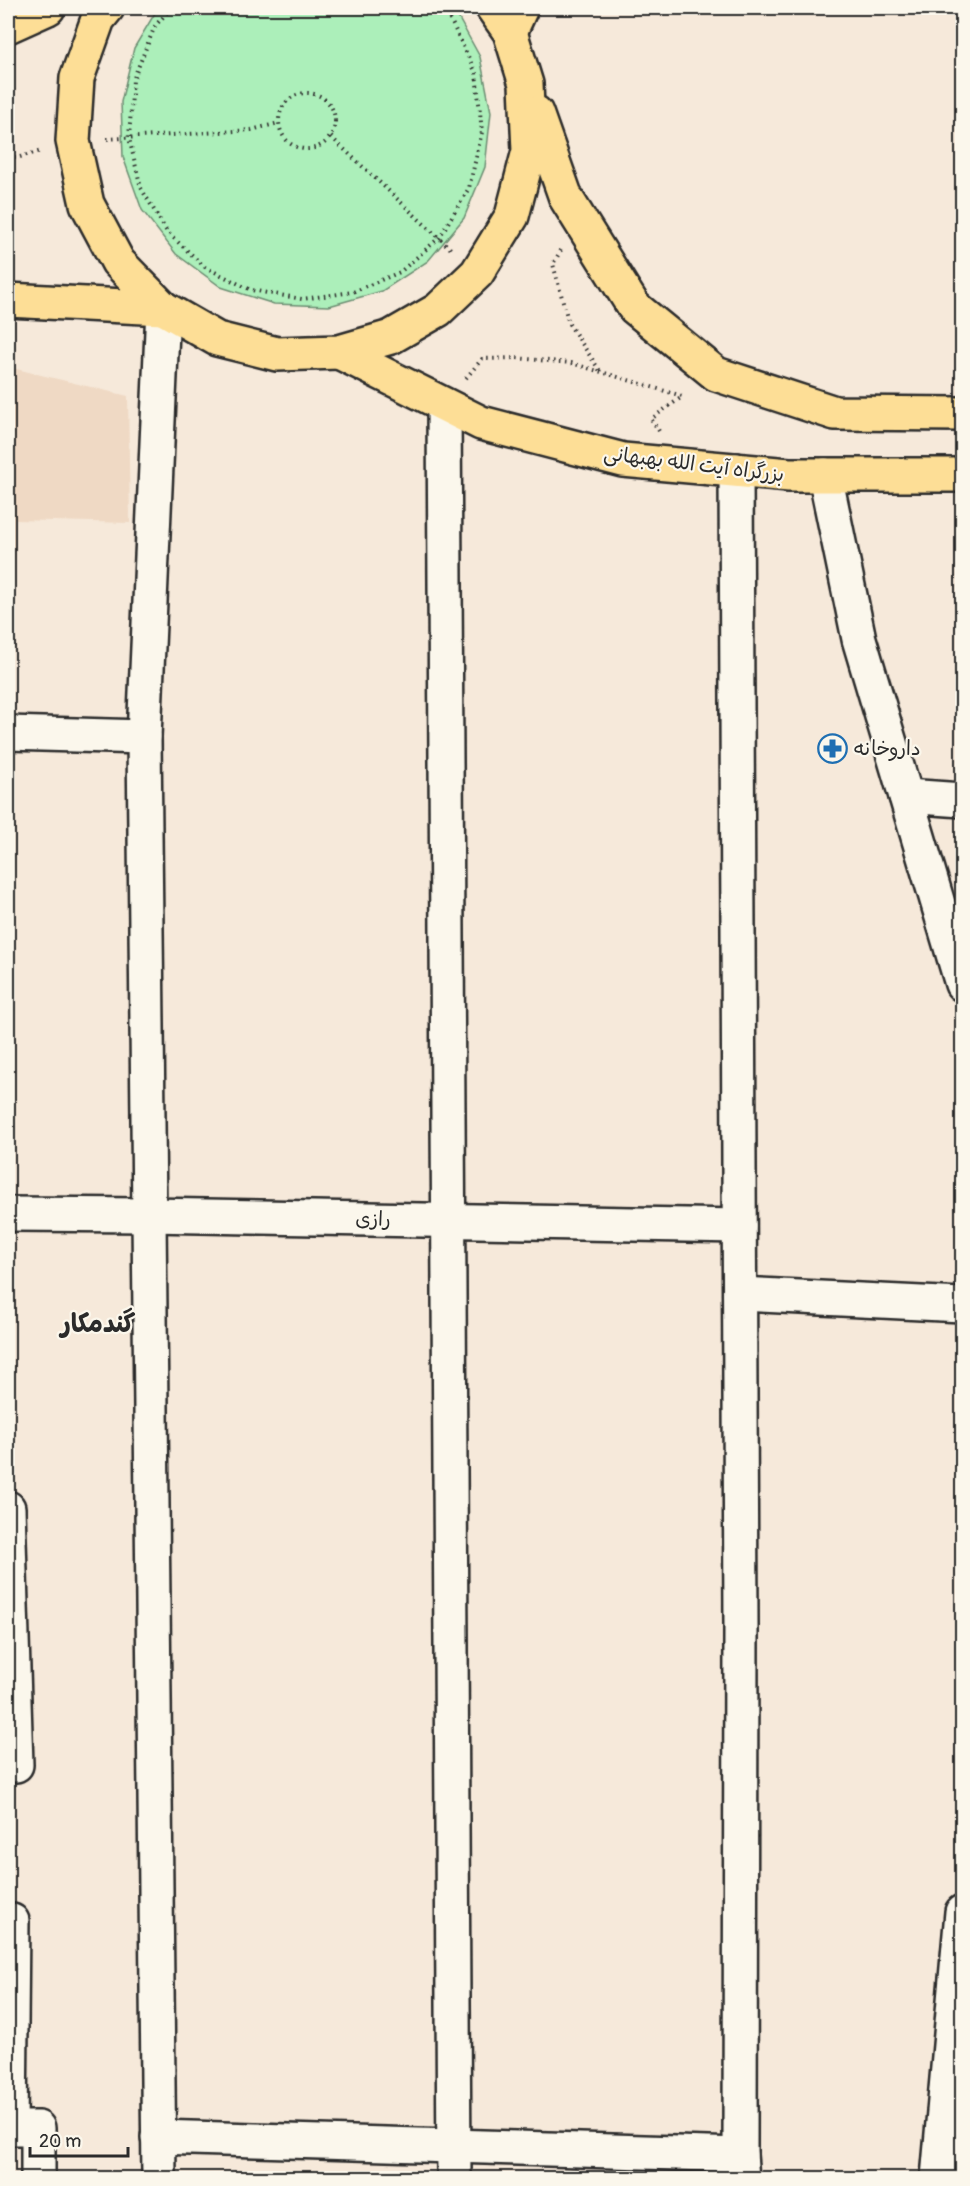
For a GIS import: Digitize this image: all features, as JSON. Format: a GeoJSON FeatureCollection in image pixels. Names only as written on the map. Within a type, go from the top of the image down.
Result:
{"type":"FeatureCollection","features":[{"type":"Feature","properties":{"kind":"highway"},"geometry":{"type":"LineString","coordinates":[[8,26],[48,8]]}},
{"type":"Feature","properties":{"kind":"highway"},"geometry":{"type":"LineString","coordinates":[[106,8],[99,19],[78,78],[73,141],[87,204],[118,262],[163,308],[217,339],[277,354],[339,352],[391,337],[438,310],[477,273],[512,216],[529,151],[526,84]]}},
{"type":"Feature","properties":{"kind":"highway"},"geometry":{"type":"LineString","coordinates":[[508,16],[526,84],[566,198],[634,307],[716,374],[835,413],[963,414]]}},
{"type":"Feature","properties":{"kind":"highway"},"geometry":{"type":"LineString","coordinates":[[8,300],[163,308]]}},
{"type":"Feature","properties":{"kind":"highway","name":"بزرگراه آیت الله بهبهانی"},"geometry":{"type":"LineString","coordinates":[[339,352],[481,423],[612,457],[789,475],[963,475]]}},
{"type":"Feature","properties":{"kind":"street"},"geometry":{"type":"LineString","coordinates":[[8,16],[11,8]]}},
{"type":"Feature","properties":{"kind":"street"},"geometry":{"type":"LineString","coordinates":[[159,2178],[144,737],[163,308]]}},
{"type":"Feature","properties":{"kind":"street"},"geometry":{"type":"LineString","coordinates":[[444,405],[454,2178]]}},
{"type":"Feature","properties":{"kind":"street"},"geometry":{"type":"LineString","coordinates":[[158,2137],[454,2146],[741,2167],[736,470]]}},
{"type":"Feature","properties":{"kind":"street"},"geometry":{"type":"LineString","coordinates":[[825,475],[858,639],[963,984]]}},
{"type":"Feature","properties":{"kind":"street"},"geometry":{"type":"LineString","coordinates":[[8,733],[144,737]]}},
{"type":"Feature","properties":{"kind":"street"},"geometry":{"type":"LineString","coordinates":[[906,796],[963,800]]}},
{"type":"Feature","properties":{"kind":"street","name":"رازی"},"geometry":{"type":"LineString","coordinates":[[8,1214],[739,1226]]}},
{"type":"Feature","properties":{"kind":"street"},"geometry":{"type":"LineString","coordinates":[[740,1294],[963,1305]]}},
{"type":"Feature","properties":{"kind":"street"},"geometry":{"type":"LineString","coordinates":[[8,1508],[16,1765]]}},
{"type":"Feature","properties":{"kind":"street"},"geometry":{"type":"LineString","coordinates":[[938,2178],[963,1912]]}},
{"type":"Feature","properties":{"kind":"street"},"geometry":{"type":"LineString","coordinates":[[8,1920],[12,1921],[9,2128],[38,2128],[38,2178]]}},
{"type":"Feature","properties":{"kind":"path"},"geometry":{"type":"LineString","coordinates":[[171,8],[155,26],[133,80],[129,138],[141,188],[167,232],[205,267],[251,290],[302,299],[353,292],[400,272],[439,238],[470,188],[482,132],[476,73],[451,21],[439,8]]}},
{"type":"Feature","properties":{"kind":"path"},"geometry":{"type":"LineString","coordinates":[[314,93],[329,103],[335,120],[331,137],[318,148],[300,149],[285,139],[279,123],[283,106],[296,95],[314,93]]}},
{"type":"Feature","properties":{"kind":"path"},"geometry":{"type":"LineString","coordinates":[[8,157],[20,157],[73,141],[251,130],[279,123]]}},
{"type":"Feature","properties":{"kind":"path"},"geometry":{"type":"LineString","coordinates":[[331,137],[477,273]]}},
{"type":"Feature","properties":{"kind":"path"},"geometry":{"type":"LineString","coordinates":[[578,217],[554,264],[568,324],[600,371]]}},
{"type":"Feature","properties":{"kind":"path"},"geometry":{"type":"LineString","coordinates":[[444,405],[482,358],[516,358],[571,363],[682,396]]}},
{"type":"Feature","properties":{"kind":"path"},"geometry":{"type":"LineString","coordinates":[[683,465],[651,419],[711,370]]}},
{"type":"Feature","properties":{"kind":"shaded area"},"geometry":{"type":"Polygon","coordinates":[[[8,367],[128,396],[130,523],[15,520],[14,575],[8,575],[8,367]]]}},
{"type":"Feature","properties":{"kind":"green space"},"geometry":{"type":"Polygon","coordinates":[[[158,8],[453,8],[480,57],[491,112],[485,167],[464,218],[428,261],[382,291],[329,306],[274,304],[221,287],[176,254],[142,210],[123,157],[121,102],[134,48],[158,8]]]}},
{"type":"Feature","properties":{"kind":"place","name":"داروخانه"},"geometry":{"type":"Point","coordinates":[833,748]}},
{"type":"Feature","properties":{"kind":"district","name":"گندمکار"},"geometry":{"type":"Point","coordinates":[98,1324]}}]}
